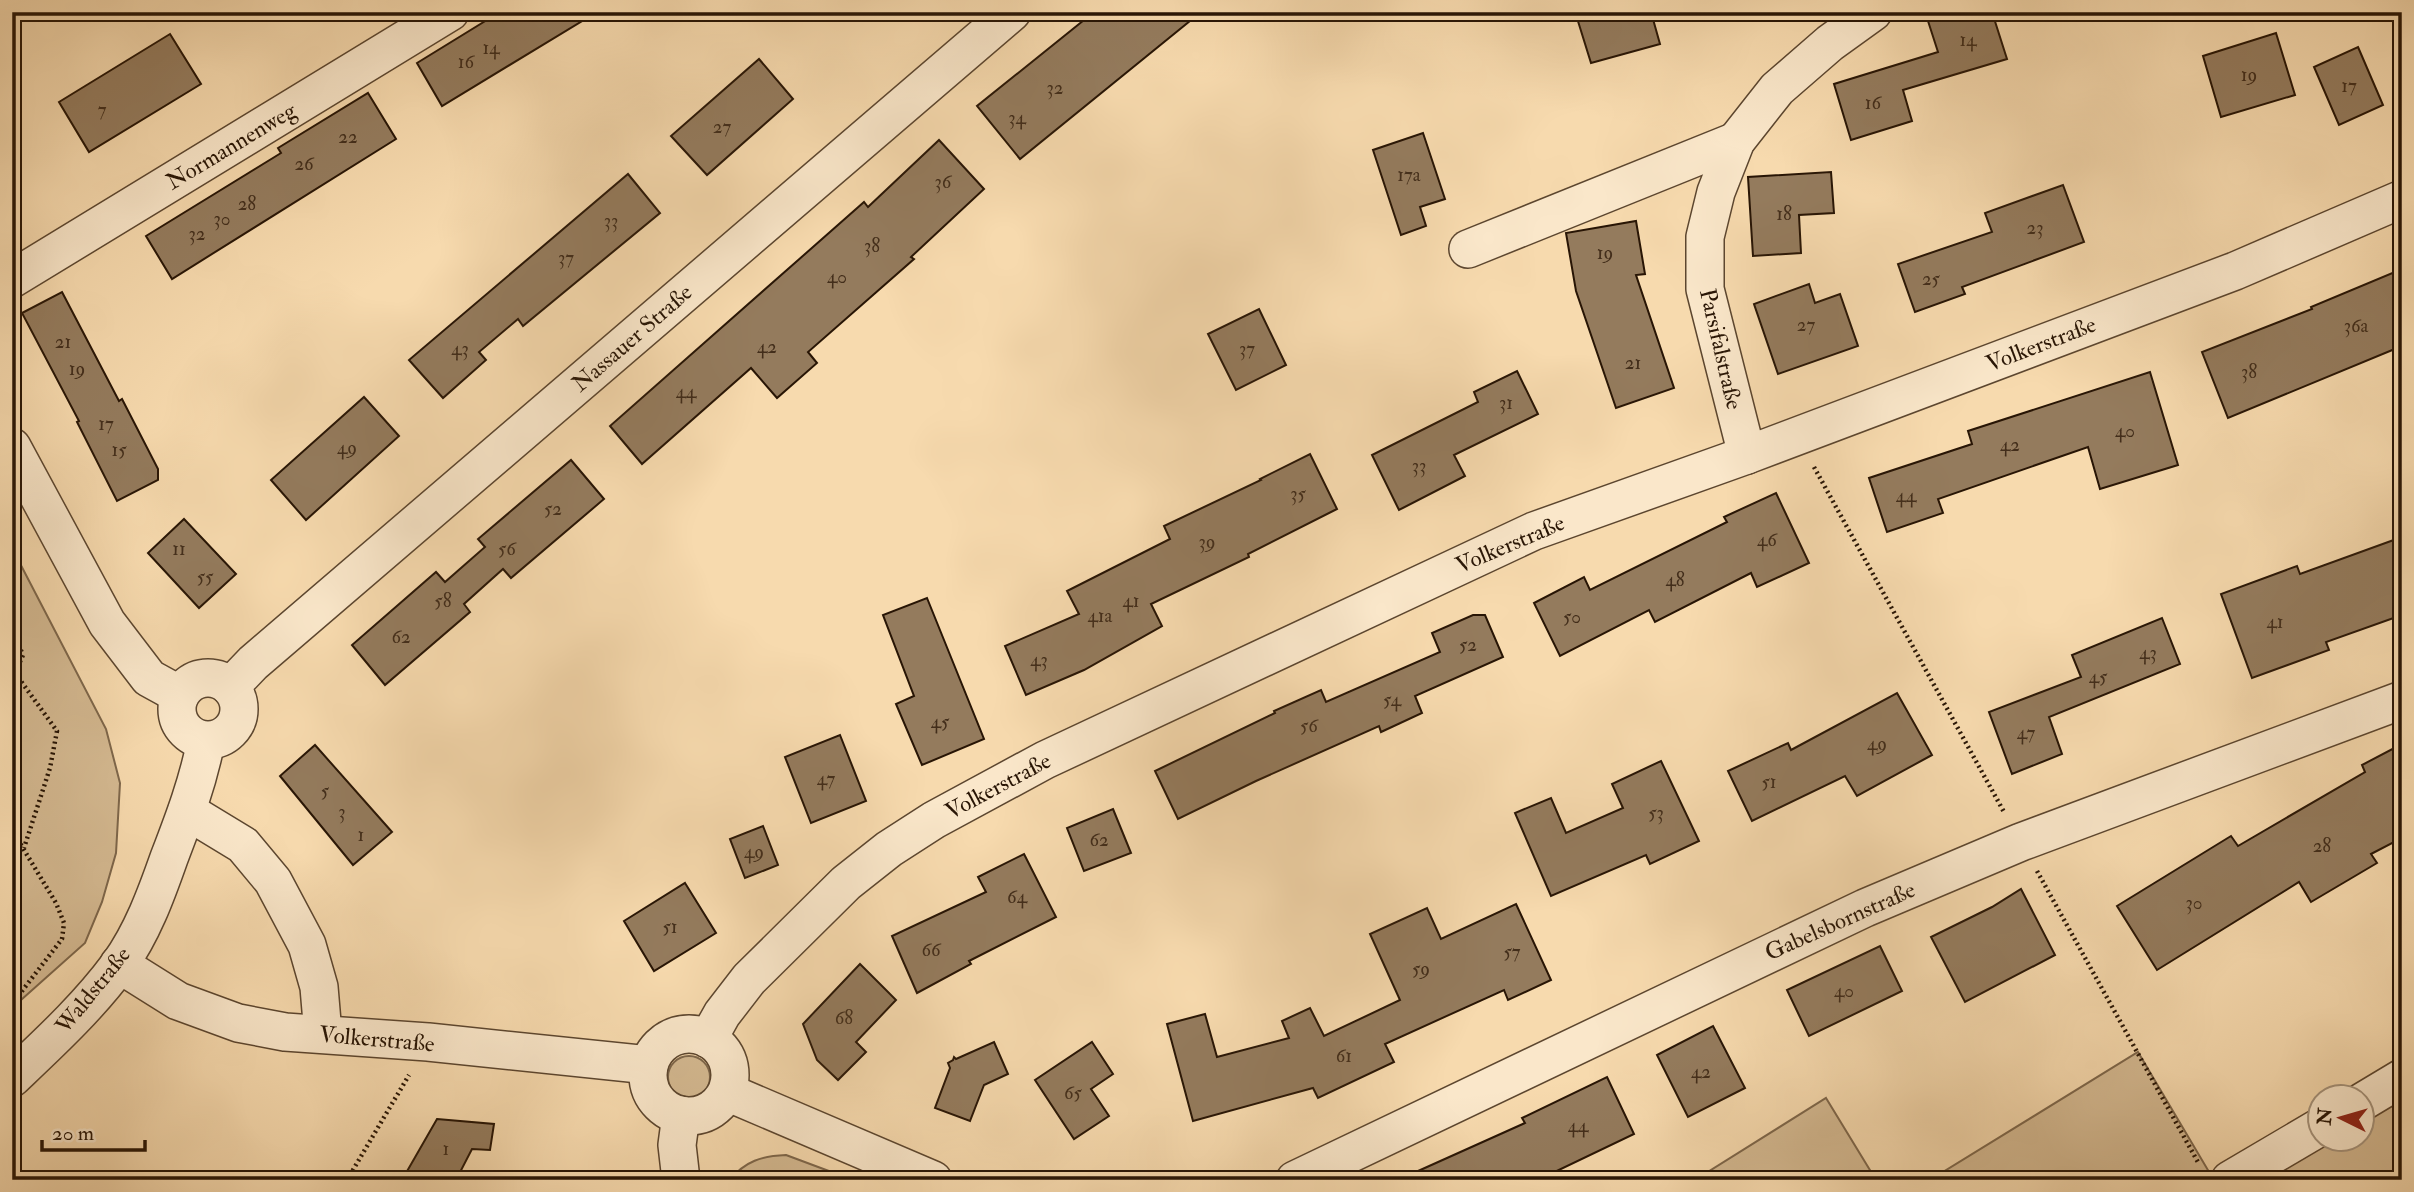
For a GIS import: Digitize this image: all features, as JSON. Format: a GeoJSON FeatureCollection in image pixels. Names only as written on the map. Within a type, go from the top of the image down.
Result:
{"type":"FeatureCollection","features":[{"type":"Feature","properties":{"kind":"street","name":"Normannenweg"},"geometry":{"type":"LineString","coordinates":[[12,279],[450,12]]}},
{"type":"Feature","properties":{"kind":"street","name":"Parsifalstraße"},"geometry":{"type":"LineString","coordinates":[[1747,455],[1704,289],[1705,237],[1716,192],[1736,141],[1777,89],[1830,43],[1873,12]]}},
{"type":"Feature","properties":{"kind":"street","name":"Nassauer Straße"},"geometry":{"type":"LineString","coordinates":[[242,675],[994,18]]}},
{"type":"Feature","properties":{"kind":"street"},"geometry":{"type":"LineString","coordinates":[[1468,250],[1736,141]]}},
{"type":"Feature","properties":{"kind":"street","name":"Volkerstraße"},"geometry":{"type":"LineString","coordinates":[[708,1039],[722,1014],[748,979],[846,883],[889,849],[934,820],[1045,760],[1534,531],[1747,455],[2235,271],[2402,199]]}},
{"type":"Feature","properties":{"kind":"street"},"geometry":{"type":"LineString","coordinates":[[12,447],[107,623],[149,678],[180,695]]}},
{"type":"Feature","properties":{"kind":"street"},"geometry":{"type":"LineString","coordinates":[[242,675],[237,723],[224,737],[206,741],[191,736],[181,725],[176,710],[180,695],[194,681],[203,678],[242,675]]}},
{"type":"Feature","properties":{"kind":"street","name":"Gabelsbornstraße"},"geometry":{"type":"LineString","coordinates":[[1295,1180],[1865,908],[2021,842],[2402,700]]}},
{"type":"Feature","properties":{"kind":"street","name":"Waldstraße"},"geometry":{"type":"LineString","coordinates":[[12,1078],[72,1022],[120,964],[139,932],[193,794],[206,741]]}},
{"type":"Feature","properties":{"kind":"street"},"geometry":{"type":"LineString","coordinates":[[193,794],[243,845],[273,881],[307,946],[318,987],[323,1034]]}},
{"type":"Feature","properties":{"kind":"street","name":"Volkerstraße"},"geometry":{"type":"LineString","coordinates":[[120,964],[178,1001],[238,1023],[285,1032],[428,1042],[649,1065]]}},
{"type":"Feature","properties":{"kind":"street"},"geometry":{"type":"LineString","coordinates":[[696,1034],[708,1039],[718,1046],[729,1068],[727,1091],[720,1101],[703,1114],[681,1115],[668,1110],[658,1102],[651,1091],[649,1065],[654,1054],[661,1044],[672,1037],[696,1034]]}},
{"type":"Feature","properties":{"kind":"street"},"geometry":{"type":"LineString","coordinates":[[2376,1093],[2402,1078]]}},
{"type":"Feature","properties":{"kind":"street"},"geometry":{"type":"LineString","coordinates":[[727,1091],[933,1180]]}},
{"type":"Feature","properties":{"kind":"street"},"geometry":{"type":"LineString","coordinates":[[681,1115],[677,1145],[681,1180]]}},
{"type":"Feature","properties":{"kind":"street"},"geometry":{"type":"LineString","coordinates":[[2230,1180],[2306,1135]]}},
{"type":"Feature","properties":{"kind":"path"},"geometry":{"type":"LineString","coordinates":[[12,629],[23,655],[12,680]]}},
{"type":"Feature","properties":{"kind":"path"},"geometry":{"type":"LineString","coordinates":[[15,673],[57,731],[50,768],[23,849]]}},
{"type":"Feature","properties":{"kind":"path"},"geometry":{"type":"LineString","coordinates":[[12,830],[56,903],[64,923],[62,939],[12,1004]]}},
{"type":"Feature","properties":{"kind":"path"},"geometry":{"type":"LineString","coordinates":[[347,1180],[428,1042]]}},
{"type":"Feature","properties":{"kind":"shaded area"},"geometry":{"type":"Polygon","coordinates":[[[12,548],[106,729],[120,783],[116,853],[102,902],[85,943],[12,1008],[12,548]]]}},
{"type":"Feature","properties":{"kind":"shaded area"},"geometry":{"type":"Polygon","coordinates":[[[2138,1052],[2212,1177],[2306,1122],[2306,1154],[2376,1154],[2376,1086],[2402,1065],[2402,1180],[1930,1180],[2138,1052]]]}},
{"type":"Feature","properties":{"kind":"shaded area"},"geometry":{"type":"Polygon","coordinates":[[[689,1056],[704,1062],[710,1077],[704,1092],[689,1098],[674,1092],[668,1077],[674,1062],[689,1056]]]}},
{"type":"Feature","properties":{"kind":"shaded area"},"geometry":{"type":"Polygon","coordinates":[[[1826,1098],[1876,1180],[1695,1180],[1826,1098]]]}},
{"type":"Feature","properties":{"kind":"shaded area"},"geometry":{"type":"Polygon","coordinates":[[[786,1155],[853,1180],[730,1180],[742,1168],[755,1161],[786,1155]]]}},
{"type":"Feature","properties":{"kind":"building"},"geometry":{"type":"Polygon","coordinates":[[[500,12],[597,12],[442,106],[417,63],[500,12]]]}},
{"type":"Feature","properties":{"kind":"building"},"geometry":{"type":"Polygon","coordinates":[[[1094,12],[1201,12],[1020,159],[977,106],[1094,12]]]}},
{"type":"Feature","properties":{"kind":"building"},"geometry":{"type":"Polygon","coordinates":[[[1598,12],[1651,12],[1660,44],[1591,63],[1577,18],[1598,12]]]}},
{"type":"Feature","properties":{"kind":"building"},"geometry":{"type":"Polygon","coordinates":[[[1957,12],[1992,12],[2007,59],[1903,90],[1912,121],[1851,140],[1834,84],[1938,52],[1928,21],[1957,12]]]}},
{"type":"Feature","properties":{"kind":"building"},"geometry":{"type":"Polygon","coordinates":[[[2276,33],[2295,95],[2221,117],[2203,56],[2276,33]]]}},
{"type":"Feature","properties":{"kind":"building"},"geometry":{"type":"Polygon","coordinates":[[[170,34],[201,84],[89,152],[59,102],[170,34]]]}},
{"type":"Feature","properties":{"kind":"building"},"geometry":{"type":"Polygon","coordinates":[[[2358,47],[2383,105],[2339,125],[2314,67],[2358,47]]]}},
{"type":"Feature","properties":{"kind":"building"},"geometry":{"type":"Polygon","coordinates":[[[759,59],[793,99],[707,175],[671,136],[759,59]]]}},
{"type":"Feature","properties":{"kind":"building"},"geometry":{"type":"Polygon","coordinates":[[[368,93],[396,139],[172,279],[146,236],[281,153],[278,148],[368,93]]]}},
{"type":"Feature","properties":{"kind":"building"},"geometry":{"type":"Polygon","coordinates":[[[1423,133],[1445,199],[1420,207],[1426,226],[1401,235],[1373,150],[1423,133]]]}},
{"type":"Feature","properties":{"kind":"building"},"geometry":{"type":"Polygon","coordinates":[[[939,140],[984,189],[911,257],[914,259],[808,352],[817,363],[777,398],[751,368],[642,464],[610,426],[864,202],[868,207],[939,140]]]}},
{"type":"Feature","properties":{"kind":"building"},"geometry":{"type":"Polygon","coordinates":[[[1831,172],[1834,213],[1799,215],[1801,253],[1753,256],[1748,177],[1831,172]]]}},
{"type":"Feature","properties":{"kind":"building"},"geometry":{"type":"Polygon","coordinates":[[[628,174],[660,213],[523,326],[518,319],[479,352],[486,360],[443,398],[409,360],[628,174]]]}},
{"type":"Feature","properties":{"kind":"building"},"geometry":{"type":"Polygon","coordinates":[[[2063,185],[2084,242],[1962,287],[1965,294],[1915,312],[1898,264],[1992,232],[1985,213],[2063,185]]]}},
{"type":"Feature","properties":{"kind":"building"},"geometry":{"type":"Polygon","coordinates":[[[1636,221],[1645,274],[1636,275],[1674,388],[1616,408],[1576,291],[1566,233],[1636,221]]]}},
{"type":"Feature","properties":{"kind":"building"},"geometry":{"type":"Polygon","coordinates":[[[2402,269],[2402,346],[2228,418],[2202,352],[2312,309],[2311,307],[2402,269]]]}},
{"type":"Feature","properties":{"kind":"building"},"geometry":{"type":"Polygon","coordinates":[[[1809,284],[1815,303],[1840,294],[1858,346],[1778,374],[1754,304],[1809,284]]]}},
{"type":"Feature","properties":{"kind":"building"},"geometry":{"type":"Polygon","coordinates":[[[62,292],[158,469],[158,480],[117,501],[77,422],[79,421],[22,313],[62,292]]]}},
{"type":"Feature","properties":{"kind":"building"},"geometry":{"type":"Polygon","coordinates":[[[1259,309],[1286,365],[1236,390],[1208,334],[1259,309]]]}},
{"type":"Feature","properties":{"kind":"building"},"geometry":{"type":"Polygon","coordinates":[[[1517,371],[1538,414],[1454,455],[1465,476],[1399,510],[1372,455],[1478,402],[1474,392],[1517,371]]]}},
{"type":"Feature","properties":{"kind":"building"},"geometry":{"type":"Polygon","coordinates":[[[2150,372],[2178,465],[2100,489],[2088,447],[1938,499],[1943,513],[1887,532],[1869,478],[1972,444],[1968,431],[2150,372]]]}},
{"type":"Feature","properties":{"kind":"building"},"geometry":{"type":"Polygon","coordinates":[[[364,397],[399,436],[306,520],[271,480],[364,397]]]}},
{"type":"Feature","properties":{"kind":"building"},"geometry":{"type":"Polygon","coordinates":[[[1310,454],[1337,509],[1248,554],[1249,557],[1151,604],[1162,626],[1084,670],[1026,695],[1005,646],[1079,614],[1067,591],[1170,539],[1164,526],[1310,454]]]}},
{"type":"Feature","properties":{"kind":"building"},"geometry":{"type":"Polygon","coordinates":[[[571,460],[604,499],[511,578],[503,569],[464,604],[470,612],[385,685],[352,645],[436,572],[445,582],[485,547],[478,539],[571,460]]]}},
{"type":"Feature","properties":{"kind":"building"},"geometry":{"type":"Polygon","coordinates":[[[1776,493],[1809,563],[1757,587],[1751,573],[1655,622],[1649,610],[1560,656],[1534,603],[1584,577],[1590,590],[1727,522],[1724,517],[1776,493]]]}},
{"type":"Feature","properties":{"kind":"building"},"geometry":{"type":"Polygon","coordinates":[[[184,519],[236,574],[199,608],[148,553],[184,519]]]}},
{"type":"Feature","properties":{"kind":"building"},"geometry":{"type":"Polygon","coordinates":[[[2402,537],[2402,615],[2326,642],[2329,650],[2252,678],[2221,594],[2297,566],[2300,574],[2402,537]]]}},
{"type":"Feature","properties":{"kind":"building"},"geometry":{"type":"Polygon","coordinates":[[[927,598],[984,739],[922,765],[896,704],[914,696],[883,615],[927,598]]]}},
{"type":"Feature","properties":{"kind":"building"},"geometry":{"type":"Polygon","coordinates":[[[1473,615],[1485,615],[1503,657],[1415,696],[1422,713],[1381,732],[1379,726],[1178,819],[1155,771],[1321,690],[1326,702],[1440,652],[1432,633],[1473,615]]]}},
{"type":"Feature","properties":{"kind":"building"},"geometry":{"type":"Polygon","coordinates":[[[2162,618],[2180,664],[2049,717],[2062,754],[2012,774],[1989,712],[2081,677],[2072,655],[2162,618]]]}},
{"type":"Feature","properties":{"kind":"building"},"geometry":{"type":"Polygon","coordinates":[[[1897,693],[1932,755],[1857,796],[1845,776],[1752,821],[1728,771],[1788,743],[1791,750],[1897,693]]]}},
{"type":"Feature","properties":{"kind":"building"},"geometry":{"type":"Polygon","coordinates":[[[840,735],[866,801],[811,823],[785,757],[840,735]]]}},
{"type":"Feature","properties":{"kind":"building"},"geometry":{"type":"Polygon","coordinates":[[[2402,744],[2402,838],[2371,854],[2377,863],[2311,902],[2299,882],[2157,970],[2117,906],[2231,836],[2238,846],[2365,772],[2362,765],[2402,744]]]}},
{"type":"Feature","properties":{"kind":"building"},"geometry":{"type":"Polygon","coordinates":[[[315,745],[392,832],[353,865],[280,776],[315,745]]]}},
{"type":"Feature","properties":{"kind":"building"},"geometry":{"type":"Polygon","coordinates":[[[1661,761],[1699,841],[1650,864],[1646,855],[1551,896],[1515,813],[1551,798],[1566,833],[1623,808],[1612,784],[1661,761]]]}},
{"type":"Feature","properties":{"kind":"building"},"geometry":{"type":"Polygon","coordinates":[[[1113,809],[1131,853],[1084,871],[1067,828],[1113,809]]]}},
{"type":"Feature","properties":{"kind":"building"},"geometry":{"type":"Polygon","coordinates":[[[763,826],[778,865],[745,878],[730,839],[763,826]]]}},
{"type":"Feature","properties":{"kind":"building"},"geometry":{"type":"Polygon","coordinates":[[[1024,854],[1056,917],[969,961],[971,964],[917,993],[892,936],[986,892],[978,877],[1024,854]]]}},
{"type":"Feature","properties":{"kind":"building"},"geometry":{"type":"Polygon","coordinates":[[[685,883],[716,933],[654,971],[624,921],[685,883]]]}},
{"type":"Feature","properties":{"kind":"building"},"geometry":{"type":"Polygon","coordinates":[[[2021,889],[2055,955],[1965,1002],[1931,937],[1992,907],[2021,889]]]}},
{"type":"Feature","properties":{"kind":"building"},"geometry":{"type":"Polygon","coordinates":[[[1516,904],[1551,980],[1508,1000],[1504,990],[1385,1044],[1394,1062],[1318,1098],[1313,1088],[1193,1121],[1167,1024],[1205,1014],[1217,1057],[1289,1038],[1282,1021],[1310,1008],[1324,1036],[1400,1000],[1370,934],[1427,908],[1441,939],[1516,904]]]}},
{"type":"Feature","properties":{"kind":"building"},"geometry":{"type":"Polygon","coordinates":[[[1880,946],[1902,991],[1809,1036],[1787,990],[1880,946]]]}},
{"type":"Feature","properties":{"kind":"building"},"geometry":{"type":"Polygon","coordinates":[[[860,964],[896,1000],[856,1042],[866,1052],[838,1080],[817,1060],[803,1024],[860,964]]]}},
{"type":"Feature","properties":{"kind":"building"},"geometry":{"type":"Polygon","coordinates":[[[1713,1026],[1745,1088],[1688,1117],[1657,1055],[1713,1026]]]}},
{"type":"Feature","properties":{"kind":"building"},"geometry":{"type":"Polygon","coordinates":[[[994,1042],[1008,1074],[984,1085],[970,1121],[935,1108],[950,1068],[948,1063],[954,1057],[956,1059],[994,1042]]]}},
{"type":"Feature","properties":{"kind":"building"},"geometry":{"type":"Polygon","coordinates":[[[1092,1042],[1113,1074],[1091,1089],[1109,1116],[1074,1139],[1035,1080],[1092,1042]]]}},
{"type":"Feature","properties":{"kind":"building"},"geometry":{"type":"Polygon","coordinates":[[[1607,1077],[1634,1134],[1538,1180],[1398,1180],[1525,1123],[1522,1118],[1607,1077]]]}},
{"type":"Feature","properties":{"kind":"building"},"geometry":{"type":"Polygon","coordinates":[[[437,1119],[494,1124],[490,1150],[472,1149],[456,1180],[402,1180],[437,1119]]]}}]}
